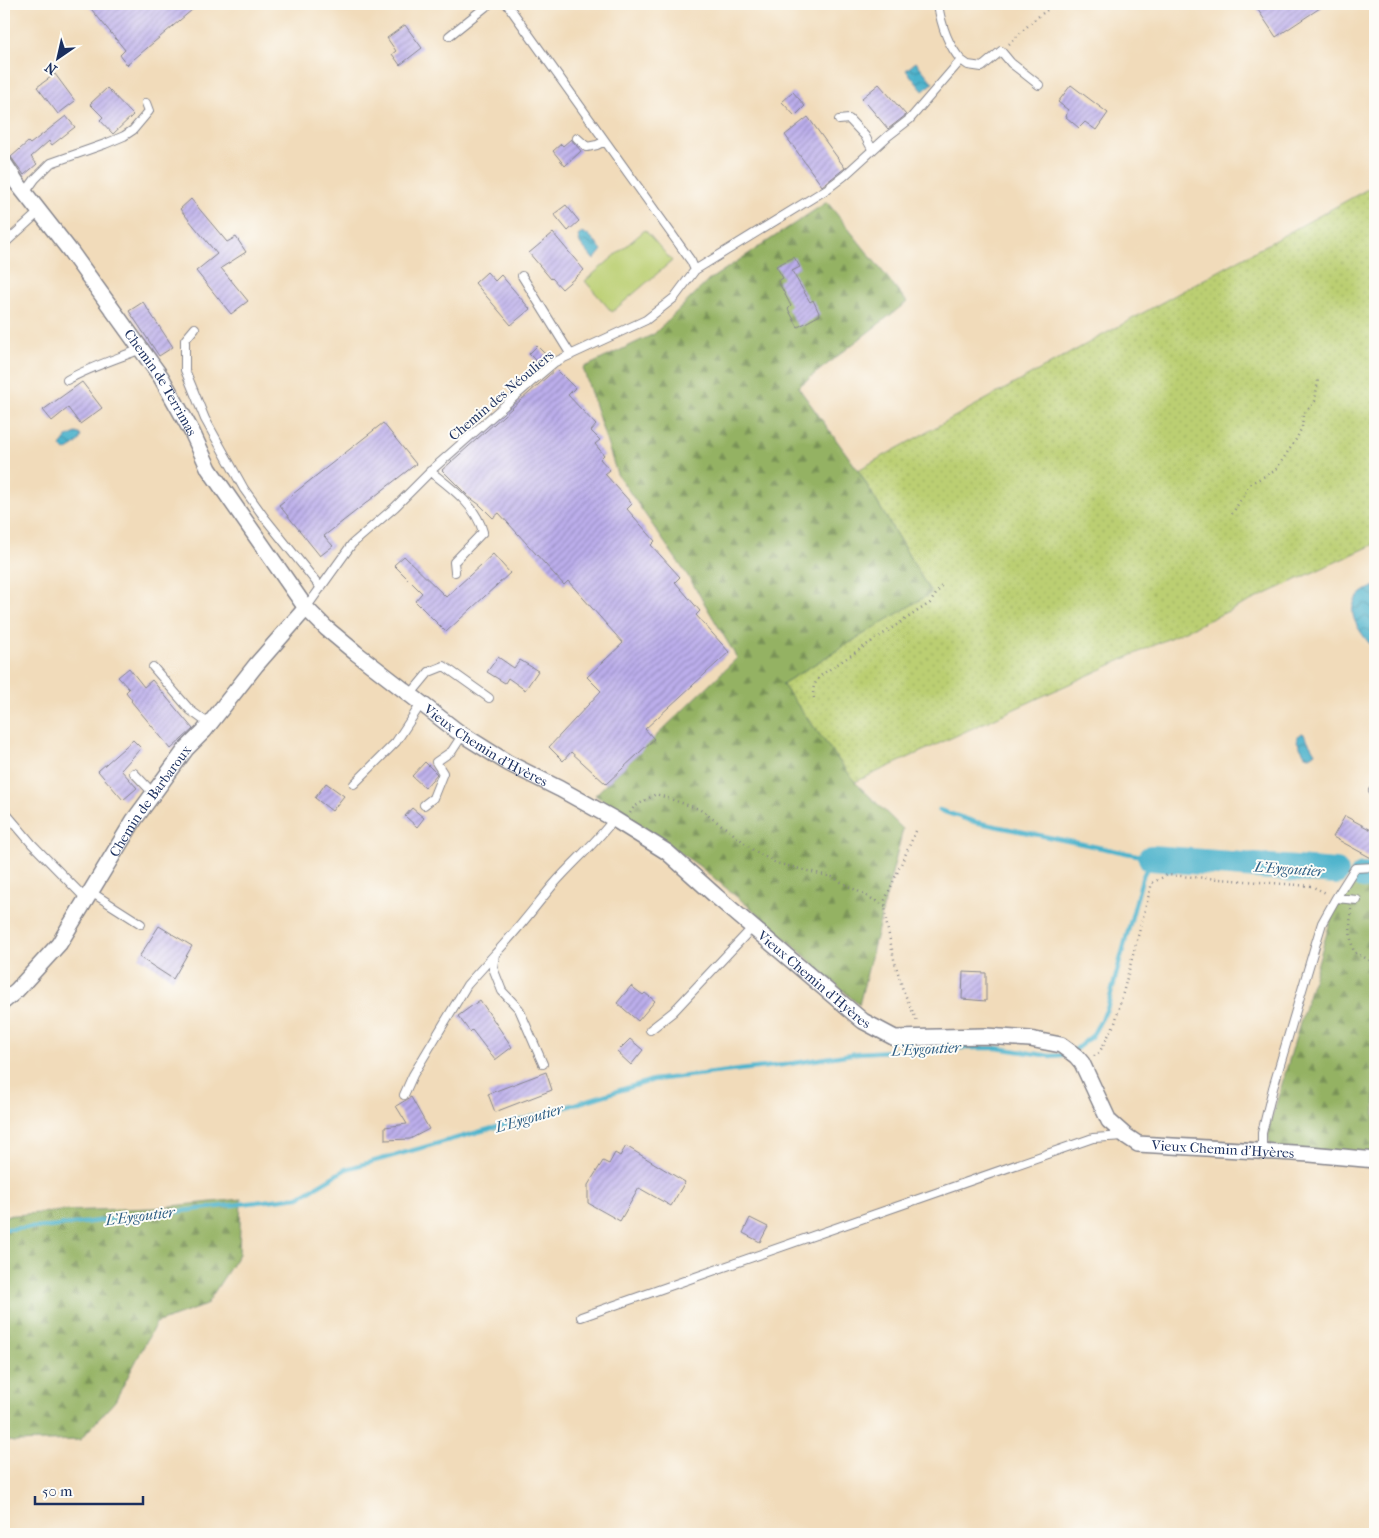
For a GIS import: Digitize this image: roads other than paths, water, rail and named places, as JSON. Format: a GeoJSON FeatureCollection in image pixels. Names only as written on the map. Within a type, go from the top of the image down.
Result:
{"type":"FeatureCollection","features":[{"type":"Feature","properties":{"kind":"street","name":"Chemin de Terrimas"},"geometry":{"type":"LineString","coordinates":[[4,164],[71,252],[166,385],[209,468],[306,608]]}},
{"type":"Feature","properties":{"kind":"street","name":"Vieux Chemin d'Hyères"},"geometry":{"type":"LineString","coordinates":[[306,608],[333,634],[463,734],[508,763],[560,789],[667,852],[863,1021],[895,1038],[985,1036],[1030,1039],[1061,1045],[1082,1063],[1109,1121],[1138,1144],[1375,1160]]}},
{"type":"Feature","properties":{"kind":"street","name":"Chemin de Barbaroux"},"geometry":{"type":"LineString","coordinates":[[4,1001],[17,990],[58,944],[134,820],[186,749],[306,608]]}},
{"type":"Feature","properties":{"kind":"lane"},"geometry":{"type":"LineString","coordinates":[[448,36],[489,4]]}},
{"type":"Feature","properties":{"kind":"lane"},"geometry":{"type":"LineString","coordinates":[[508,4],[691,261],[695,270],[827,189],[844,176],[888,136],[910,119],[961,60]]}},
{"type":"Feature","properties":{"kind":"lane"},"geometry":{"type":"LineString","coordinates":[[938,4],[941,23],[953,51],[961,60],[968,64],[982,67],[1001,51],[1011,63],[1039,85]]}},
{"type":"Feature","properties":{"kind":"lane"},"geometry":{"type":"LineString","coordinates":[[25,193],[35,179],[51,163],[105,144],[133,130],[149,111],[146,103]]}},
{"type":"Feature","properties":{"kind":"lane"},"geometry":{"type":"LineString","coordinates":[[839,120],[849,119],[865,136],[872,150]]}},
{"type":"Feature","properties":{"kind":"lane"},"geometry":{"type":"LineString","coordinates":[[577,138],[588,147],[604,141]]}},
{"type":"Feature","properties":{"kind":"lane"},"geometry":{"type":"LineString","coordinates":[[4,244],[39,212]]}},
{"type":"Feature","properties":{"kind":"lane","name":"Chemin des Néouliers"},"geometry":{"type":"LineString","coordinates":[[306,608],[352,544],[395,507],[430,471],[530,383],[555,362],[646,320],[674,298],[695,270]]}},
{"type":"Feature","properties":{"kind":"lane"},"geometry":{"type":"LineString","coordinates":[[522,276],[571,355]]}},
{"type":"Feature","properties":{"kind":"lane"},"geometry":{"type":"LineString","coordinates":[[195,328],[185,340],[185,370],[205,420],[244,489],[321,588]]}},
{"type":"Feature","properties":{"kind":"lane"},"geometry":{"type":"LineString","coordinates":[[67,380],[81,372],[141,349]]}},
{"type":"Feature","properties":{"kind":"lane"},"geometry":{"type":"LineString","coordinates":[[430,471],[468,504],[481,523],[483,532],[454,562],[455,572]]}},
{"type":"Feature","properties":{"kind":"lane"},"geometry":{"type":"LineString","coordinates":[[354,784],[396,742],[429,672],[444,666],[489,698]]}},
{"type":"Feature","properties":{"kind":"lane"},"geometry":{"type":"LineString","coordinates":[[153,667],[190,710],[209,724]]}},
{"type":"Feature","properties":{"kind":"lane"},"geometry":{"type":"LineString","coordinates":[[424,806],[433,798],[443,773],[436,762],[452,751],[463,734]]}},
{"type":"Feature","properties":{"kind":"lane"},"geometry":{"type":"LineString","coordinates":[[134,773],[154,793]]}},
{"type":"Feature","properties":{"kind":"lane"},"geometry":{"type":"LineString","coordinates":[[4,811],[45,858],[88,895],[141,924]]}},
{"type":"Feature","properties":{"kind":"lane"},"geometry":{"type":"LineString","coordinates":[[404,1094],[413,1075],[467,985],[577,859],[618,822]]}},
{"type":"Feature","properties":{"kind":"lane"},"geometry":{"type":"LineString","coordinates":[[1262,1151],[1262,1133],[1271,1097],[1322,923],[1355,868],[1375,867]]}},
{"type":"Feature","properties":{"kind":"lane"},"geometry":{"type":"LineString","coordinates":[[1336,898],[1354,900]]}},
{"type":"Feature","properties":{"kind":"lane"},"geometry":{"type":"LineString","coordinates":[[650,1030],[673,1012],[753,927]]}},
{"type":"Feature","properties":{"kind":"lane"},"geometry":{"type":"LineString","coordinates":[[496,954],[494,968],[502,991],[519,1009],[543,1064]]}},
{"type":"Feature","properties":{"kind":"lane"},"geometry":{"type":"LineString","coordinates":[[581,1317],[1093,1138],[1126,1136]]}},
{"type":"Feature","properties":{"kind":"water"},"geometry":{"type":"Polygon","coordinates":[[[916,62],[933,83],[923,91],[906,70],[916,62]]]}},
{"type":"Feature","properties":{"kind":"water"},"geometry":{"type":"Polygon","coordinates":[[[582,233],[588,234],[602,250],[594,260],[579,242],[578,236],[582,233]]]}},
{"type":"Feature","properties":{"kind":"water"},"geometry":{"type":"Polygon","coordinates":[[[76,433],[81,435],[79,441],[65,451],[60,446],[67,437],[76,433]]]}},
{"type":"Feature","properties":{"kind":"water"},"geometry":{"type":"Polygon","coordinates":[[[1375,586],[1375,650],[1356,624],[1353,616],[1353,607],[1363,592],[1375,586]]]}},
{"type":"Feature","properties":{"kind":"water"},"geometry":{"type":"Polygon","coordinates":[[[1302,733],[1315,753],[1310,756],[1305,755],[1297,741],[1297,736],[1302,733]]]}},
{"type":"Feature","properties":{"kind":"waterway"},"geometry":{"type":"LineString","coordinates":[[939,810],[975,822],[1151,858],[1142,879],[1107,1009],[1092,1036],[1076,1049]]}},
{"type":"Feature","properties":{"kind":"waterway","name":"L'Eygoutier"},"geometry":{"type":"LineString","coordinates":[[1151,858],[1336,872]]}},
{"type":"Feature","properties":{"kind":"waterway","name":"L'Eygoutier"},"geometry":{"type":"LineString","coordinates":[[1363,876],[1375,877]]}},
{"type":"Feature","properties":{"kind":"waterway","name":"L'Eygoutier"},"geometry":{"type":"LineString","coordinates":[[4,1229],[49,1227],[299,1197],[346,1169],[550,1112],[653,1080],[783,1065],[858,1053],[939,1048],[997,1048],[1050,1056],[1063,1055]]}}]}
